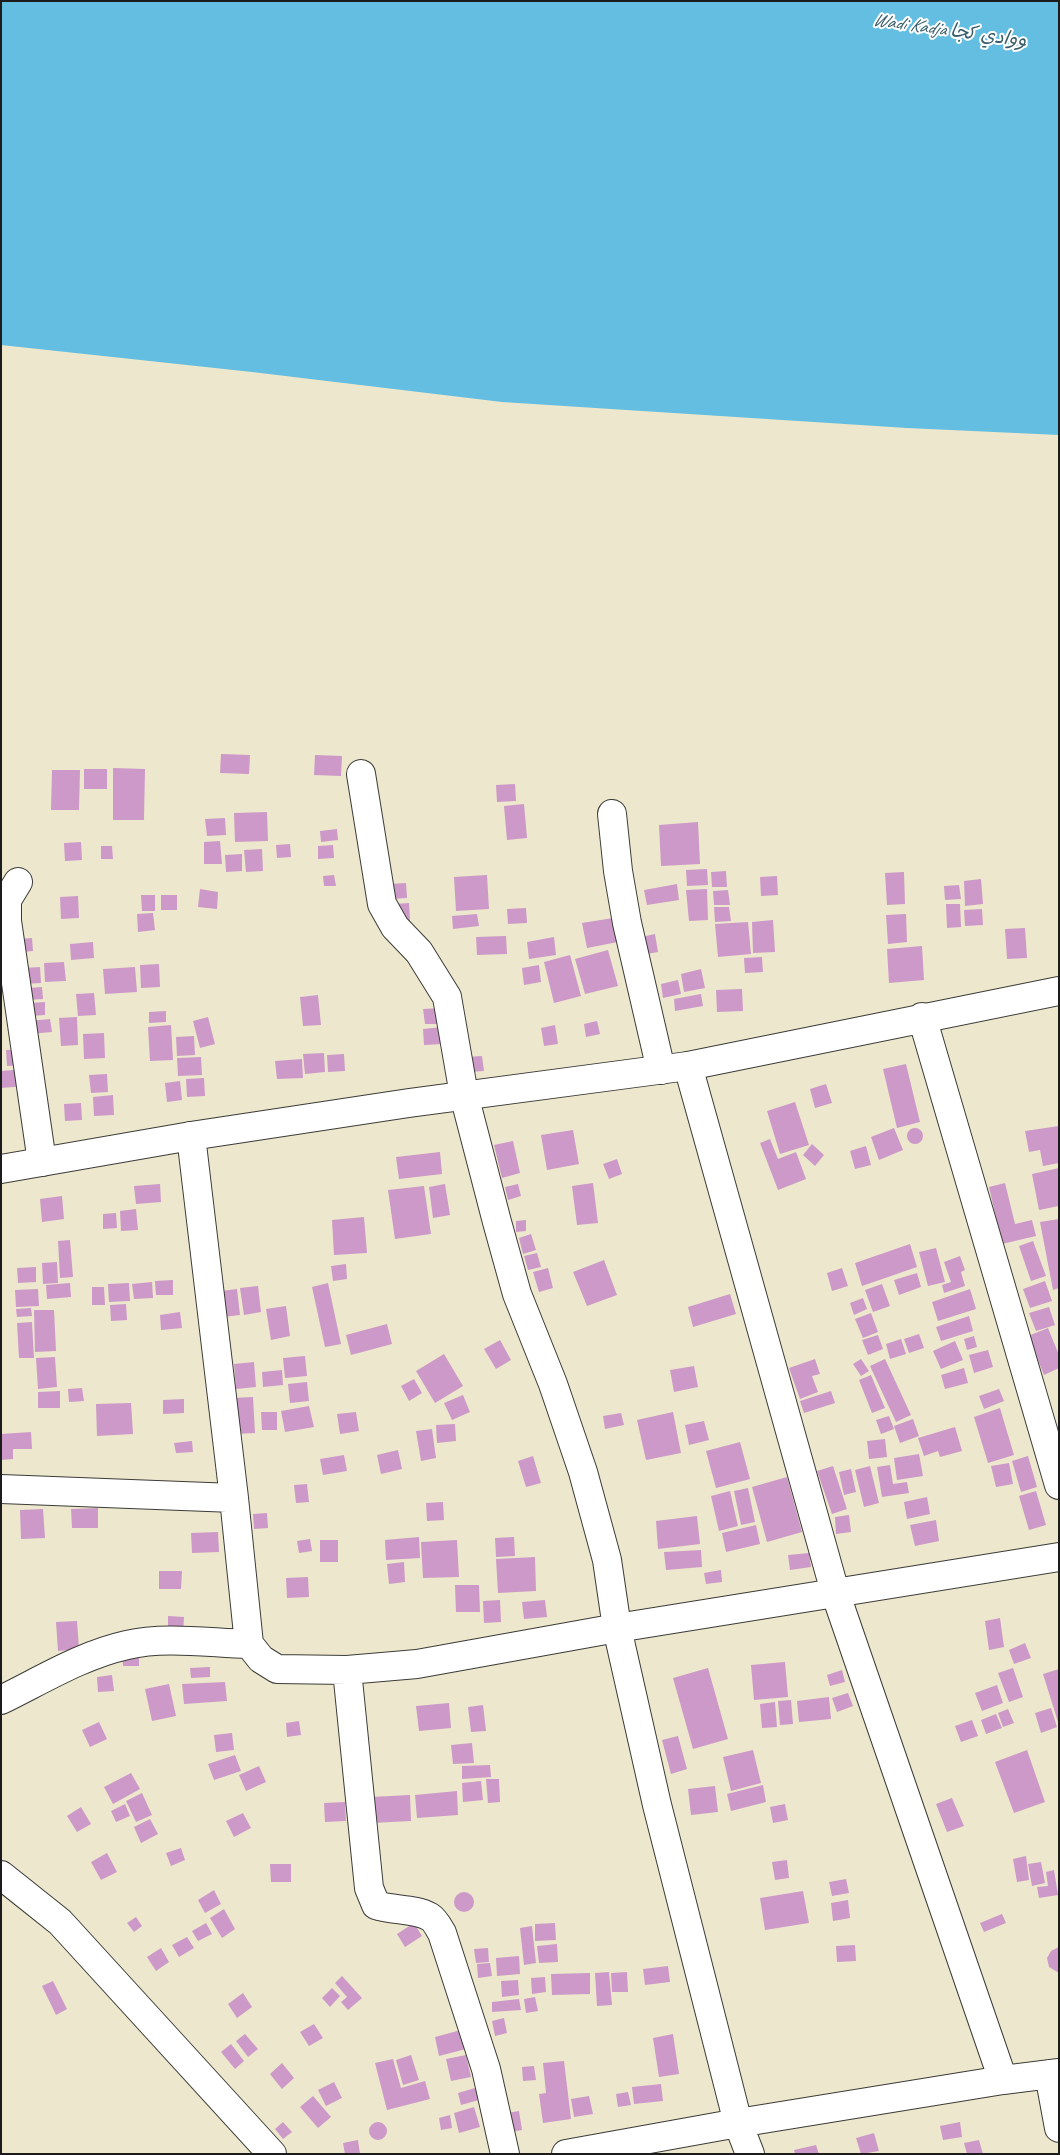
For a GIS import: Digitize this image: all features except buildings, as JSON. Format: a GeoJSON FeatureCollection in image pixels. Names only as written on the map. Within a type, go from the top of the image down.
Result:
{"type":"FeatureCollection","features":[{"type":"Feature","properties":{"kind":"street"},"geometry":{"type":"LineString","coordinates":[[361,774],[382,904],[395,927],[420,952],[447,997],[464,1095],[517,1294],[553,1384],[583,1472],[607,1560],[617,1628],[658,1805],[738,2123],[750,2154]]}},
{"type":"Feature","properties":{"kind":"street"},"geometry":{"type":"LineString","coordinates":[[612,814],[618,871],[627,923],[661,1070]]}},
{"type":"Feature","properties":{"kind":"street"},"geometry":{"type":"LineString","coordinates":[[18,882],[7,900],[7,921],[42,1162]]}},
{"type":"Feature","properties":{"kind":"street"},"geometry":{"type":"LineString","coordinates":[[1,1169],[191,1136],[464,1095],[688,1066],[1059,991]]}},
{"type":"Feature","properties":{"kind":"street"},"geometry":{"type":"LineString","coordinates":[[922,1018],[1059,1485]]}},
{"type":"Feature","properties":{"kind":"street"},"geometry":{"type":"LineString","coordinates":[[688,1066],[836,1592],[1003,2080]]}},
{"type":"Feature","properties":{"kind":"street"},"geometry":{"type":"LineString","coordinates":[[191,1136],[234,1498],[249,1644],[261,1659],[277,1669],[347,1670],[417,1664],[617,1628],[1059,1557]]}},
{"type":"Feature","properties":{"kind":"street"},"geometry":{"type":"LineString","coordinates":[[1,1489],[234,1498]]}},
{"type":"Feature","properties":{"kind":"street"},"geometry":{"type":"LineString","coordinates":[[1,1700],[90,1656],[128,1644],[163,1641],[249,1644]]}},
{"type":"Feature","properties":{"kind":"street"},"geometry":{"type":"LineString","coordinates":[[347,1670],[369,1888],[376,1906],[390,1910],[411,1911],[431,1918],[442,1933],[486,2069],[505,2154]]}},
{"type":"Feature","properties":{"kind":"street"},"geometry":{"type":"LineString","coordinates":[[1,1875],[60,1922],[272,2154]]}},
{"type":"Feature","properties":{"kind":"street"},"geometry":{"type":"LineString","coordinates":[[566,2154],[738,2123],[1003,2080],[1054,2074],[1059,2128]]}},
{"type":"Feature","properties":{"kind":"water","name":"Wadi Kadja ووادي كجا"},"geometry":{"type":"Polygon","coordinates":[[[1,1],[1059,1],[1059,435],[907,428],[502,402],[252,372],[1,345],[1,1]]]}}]}
